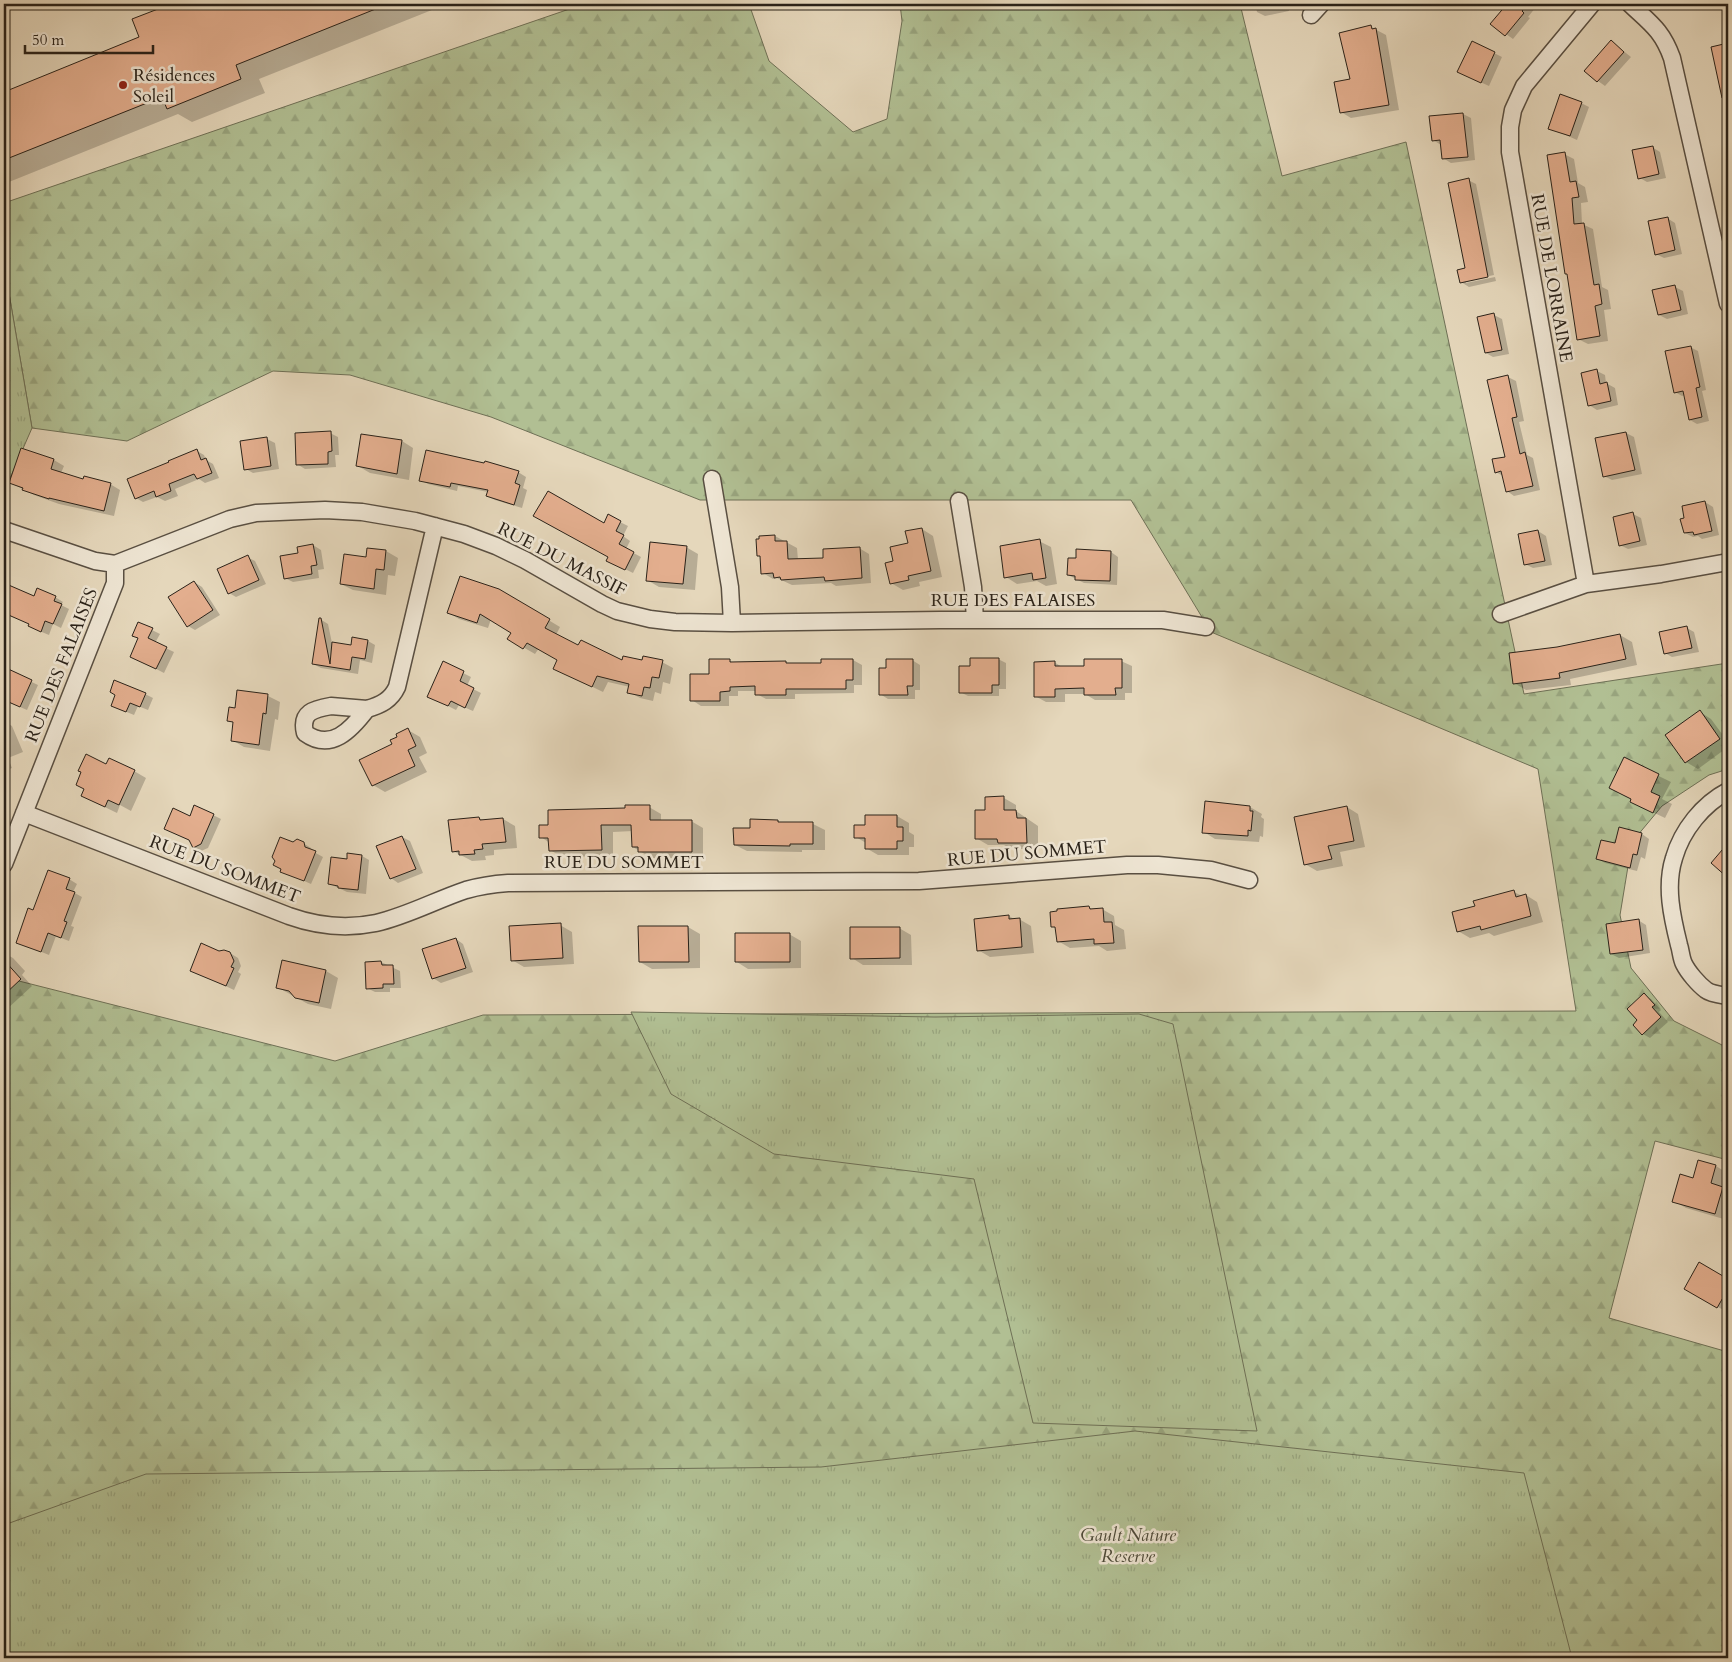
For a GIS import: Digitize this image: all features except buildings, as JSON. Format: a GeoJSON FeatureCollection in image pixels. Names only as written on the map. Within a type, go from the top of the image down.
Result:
{"type":"FeatureCollection","features":[{"type":"Feature","properties":{"kind":"street","name":"RUE DE LORRAINE"},"geometry":{"type":"LineString","coordinates":[[1586,584],[1510,152],[1510,127],[1513,110],[1524,86],[1592,4]]}},
{"type":"Feature","properties":{"kind":"street"},"geometry":{"type":"LineString","coordinates":[[1630,4],[1658,30],[1666,41],[1672,58],[1728,304]]}},
{"type":"Feature","properties":{"kind":"street"},"geometry":{"type":"LineString","coordinates":[[712,479],[730,587],[732,622]]}},
{"type":"Feature","properties":{"kind":"street"},"geometry":{"type":"LineString","coordinates":[[960,501],[973,587],[975,620]]}},
{"type":"Feature","properties":{"kind":"street","name":"RUE DU MASSIF"},"geometry":{"type":"LineString","coordinates":[[115,564],[230,519],[256,513],[325,510],[362,512],[407,519],[464,534],[496,546],[532,564],[617,611],[650,619],[675,622],[820,621]]}},
{"type":"Feature","properties":{"kind":"street"},"geometry":{"type":"LineString","coordinates":[[367,709],[384,703],[392,696],[397,687],[435,526]]}},
{"type":"Feature","properties":{"kind":"street"},"geometry":{"type":"LineString","coordinates":[[4,530],[95,561],[115,564]]}},
{"type":"Feature","properties":{"kind":"street"},"geometry":{"type":"LineString","coordinates":[[1501,614],[1586,584],[1661,574],[1728,562]]}},
{"type":"Feature","properties":{"kind":"street","name":"RUE DES FALAISES"},"geometry":{"type":"LineString","coordinates":[[4,864],[115,583],[115,564]]}},
{"type":"Feature","properties":{"kind":"street","name":"RUE DES FALAISES"},"geometry":{"type":"LineString","coordinates":[[820,621],[1163,620],[1206,627]]}},
{"type":"Feature","properties":{"kind":"street"},"geometry":{"type":"LineString","coordinates":[[1728,791],[1718,796],[1704,808],[1686,832],[1674,858],[1669,882],[1673,922],[1684,964],[1707,991],[1728,996]]}},
{"type":"Feature","properties":{"kind":"street","name":"RUE DU SOMMET"},"geometry":{"type":"LineString","coordinates":[[24,813],[289,916],[313,923],[339,926],[376,923],[401,916],[467,890],[508,883],[919,881],[1127,865],[1211,870],[1249,880]]}},
{"type":"Feature","properties":{"kind":"green space"},"geometry":{"type":"Polygon","coordinates":[[[584,4],[749,4],[769,61],[853,132],[887,119],[902,21],[900,4],[1240,4],[1282,176],[1406,142],[1524,694],[1728,663],[1728,769],[1709,775],[1662,806],[1632,842],[1620,915],[1631,968],[1674,1021],[1728,1048],[1728,1160],[1655,1141],[1609,1318],[1728,1352],[1728,1658],[4,1658],[4,987],[15,980],[335,1061],[483,1015],[1576,1011],[1538,769],[1211,632],[1131,500],[700,500],[491,417],[350,375],[273,371],[127,441],[32,428],[4,264],[4,203],[584,4]]]}},
{"type":"Feature","properties":{"kind":"green space"},"geometry":{"type":"Polygon","coordinates":[[[4,264],[32,428],[4,492],[4,264]]]}},
{"type":"Feature","properties":{"kind":"green space"},"geometry":{"type":"Polygon","coordinates":[[[631,1012],[935,1017],[1139,1014],[1173,1024],[1257,1431],[1033,1423],[974,1179],[774,1154],[671,1094],[631,1012]]]}},
{"type":"Feature","properties":{"kind":"green space","name":"Gault Nature Reserve"},"geometry":{"type":"Polygon","coordinates":[[[1135,1431],[1524,1473],[1572,1658],[4,1658],[4,1525],[146,1474],[821,1467],[1135,1431]]]}},
{"type":"Feature","properties":{"kind":"place","name":"Résidences Soleil"},"geometry":{"type":"Point","coordinates":[123,85]}}]}
